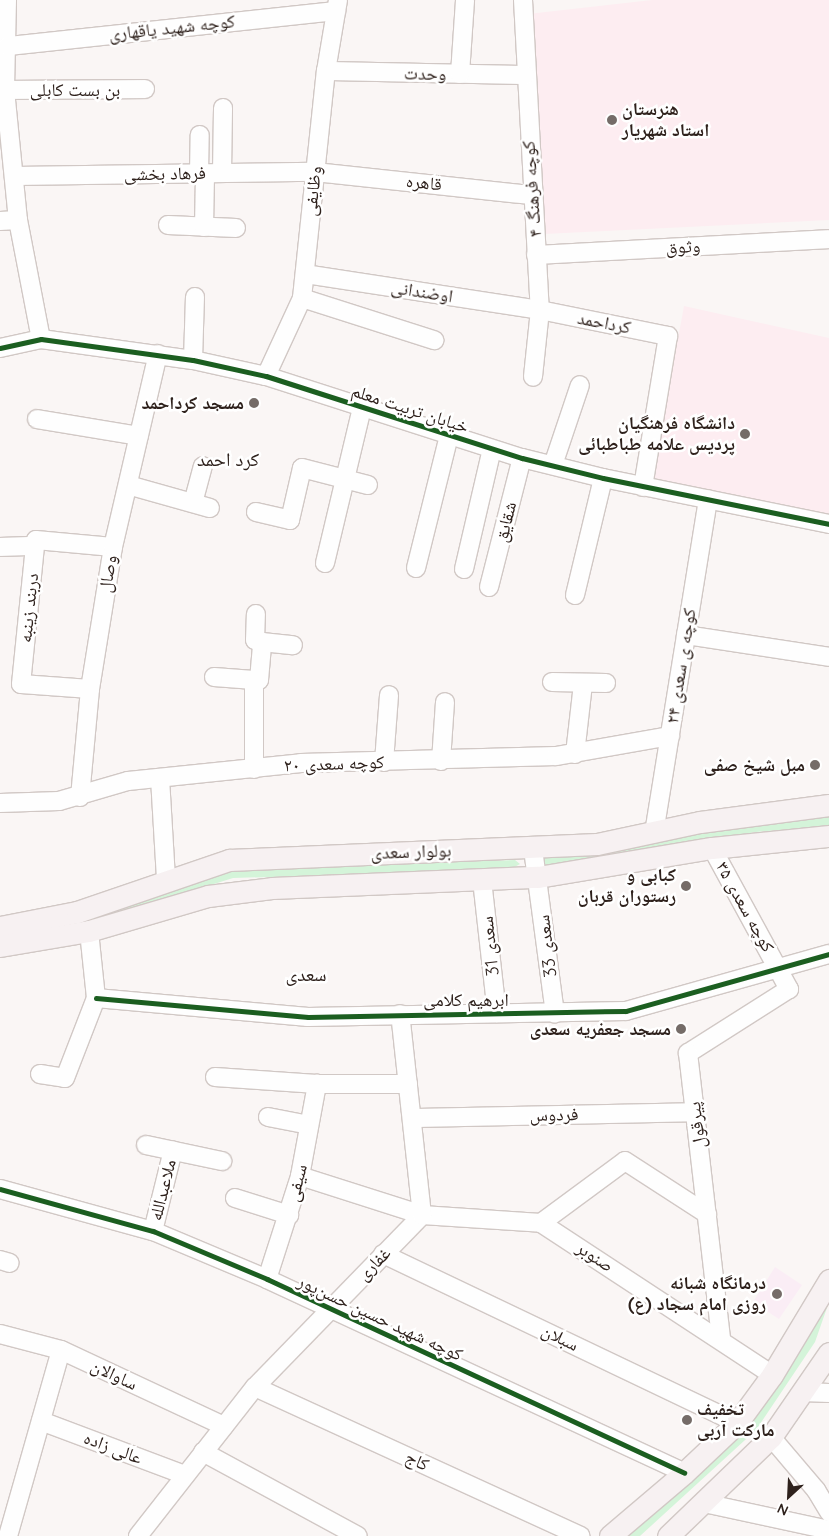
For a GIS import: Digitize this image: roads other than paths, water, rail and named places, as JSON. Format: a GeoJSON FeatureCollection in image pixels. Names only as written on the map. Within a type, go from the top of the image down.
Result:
{"type":"FeatureCollection","features":[{"type":"Feature","properties":{"kind":"main road","name":"بولوار سعدی"},"geometry":{"type":"LineString","coordinates":[[0,927],[77,912],[228,860],[533,849],[597,844],[700,822],[829,805]]}},
{"type":"Feature","properties":{"kind":"main road","name":"بولوار سعدی"},"geometry":{"type":"LineString","coordinates":[[0,946],[89,931],[208,896],[272,888],[538,877],[712,848],[829,836]]}},
{"type":"Feature","properties":{"kind":"main road"},"geometry":{"type":"LineString","coordinates":[[610,1536],[684,1474],[737,1423],[772,1376],[829,1280]]}},
{"type":"Feature","properties":{"kind":"main road"},"geometry":{"type":"LineString","coordinates":[[668,1536],[704,1504],[771,1437],[829,1353]]}},
{"type":"Feature","properties":{"kind":"street"},"geometry":{"type":"LineString","coordinates":[[7,0],[8,46],[3,84],[15,176],[18,220],[41,339]]}},
{"type":"Feature","properties":{"kind":"street"},"geometry":{"type":"LineString","coordinates":[[460,74],[464,0]]}},
{"type":"Feature","properties":{"kind":"street","name":"کوچه فرهنگ ۴"},"geometry":{"type":"LineString","coordinates":[[523,0],[525,75],[540,310],[533,377]]}},
{"type":"Feature","properties":{"kind":"street","name":"کوچه شهید یاقهاری"},"geometry":{"type":"LineString","coordinates":[[8,46],[337,5]]}},
{"type":"Feature","properties":{"kind":"street","name":"وظایفی"},"geometry":{"type":"LineString","coordinates":[[266,376],[302,298],[326,71],[337,5]]}},
{"type":"Feature","properties":{"kind":"street","name":"وحدت"},"geometry":{"type":"LineString","coordinates":[[326,71],[525,75]]}},
{"type":"Feature","properties":{"kind":"street","name":"بن بست کابلی"},"geometry":{"type":"LineString","coordinates":[[3,84],[144,89]]}},
{"type":"Feature","properties":{"kind":"street"},"geometry":{"type":"LineString","coordinates":[[204,227],[209,173],[223,108]]}},
{"type":"Feature","properties":{"kind":"street"},"geometry":{"type":"LineString","coordinates":[[200,134],[209,173]]}},
{"type":"Feature","properties":{"kind":"street","name":"فرهاد بخشی"},"geometry":{"type":"LineString","coordinates":[[15,176],[315,172]]}},
{"type":"Feature","properties":{"kind":"street","name":"قاهره"},"geometry":{"type":"LineString","coordinates":[[315,172],[532,195]]}},
{"type":"Feature","properties":{"kind":"street"},"geometry":{"type":"LineString","coordinates":[[0,220],[18,220]]}},
{"type":"Feature","properties":{"kind":"street"},"geometry":{"type":"LineString","coordinates":[[168,225],[236,228]]}},
{"type":"Feature","properties":{"kind":"street","name":"وثوق"},"geometry":{"type":"LineString","coordinates":[[536,255],[829,239]]}},
{"type":"Feature","properties":{"kind":"street","name":"اوضندانی"},"geometry":{"type":"LineString","coordinates":[[305,274],[540,310]]}},
{"type":"Feature","properties":{"kind":"street"},"geometry":{"type":"LineString","coordinates":[[193,360],[196,297]]}},
{"type":"Feature","properties":{"kind":"street"},"geometry":{"type":"LineString","coordinates":[[302,298],[434,340]]}},
{"type":"Feature","properties":{"kind":"street","name":"کرداحمد"},"geometry":{"type":"LineString","coordinates":[[540,310],[668,336],[643,487]]}},
{"type":"Feature","properties":{"kind":"street","name":"خیابان تربیت معلم"},"geometry":{"type":"LineString","coordinates":[[0,348],[41,339],[193,360],[266,376],[492,450],[522,458],[643,487],[829,524]]}},
{"type":"Feature","properties":{"kind":"street","name":"وصال"},"geometry":{"type":"LineString","coordinates":[[80,797],[90,689],[112,547],[158,354]]}},
{"type":"Feature","properties":{"kind":"street"},"geometry":{"type":"LineString","coordinates":[[553,465],[580,384]]}},
{"type":"Feature","properties":{"kind":"street"},"geometry":{"type":"LineString","coordinates":[[325,563],[362,408]]}},
{"type":"Feature","properties":{"kind":"street"},"geometry":{"type":"LineString","coordinates":[[37,420],[139,436]]}},
{"type":"Feature","properties":{"kind":"street"},"geometry":{"type":"LineString","coordinates":[[416,568],[449,436]]}},
{"type":"Feature","properties":{"kind":"street"},"geometry":{"type":"LineString","coordinates":[[464,569],[492,450]]}},
{"type":"Feature","properties":{"kind":"street","name":"شقایق"},"geometry":{"type":"LineString","coordinates":[[489,587],[522,458]]}},
{"type":"Feature","properties":{"kind":"street"},"geometry":{"type":"LineString","coordinates":[[128,485],[202,506],[203,466]]}},
{"type":"Feature","properties":{"kind":"street"},"geometry":{"type":"LineString","coordinates":[[256,512],[290,520],[302,468],[368,484]]}},
{"type":"Feature","properties":{"kind":"street"},"geometry":{"type":"LineString","coordinates":[[575,595],[603,478]]}},
{"type":"Feature","properties":{"kind":"street","name":"کوچه ی سعدی ۲۴"},"geometry":{"type":"LineString","coordinates":[[654,833],[708,499]]}},
{"type":"Feature","properties":{"kind":"street"},"geometry":{"type":"LineString","coordinates":[[0,547],[35,546],[36,540],[112,547]]}},
{"type":"Feature","properties":{"kind":"street","name":"دربند زینبه"},"geometry":{"type":"LineString","coordinates":[[35,546],[21,684],[90,689]]}},
{"type":"Feature","properties":{"kind":"street"},"geometry":{"type":"LineString","coordinates":[[256,614],[255,640],[293,645]]}},
{"type":"Feature","properties":{"kind":"street"},"geometry":{"type":"LineString","coordinates":[[686,635],[829,657]]}},
{"type":"Feature","properties":{"kind":"street"},"geometry":{"type":"LineString","coordinates":[[214,677],[259,680],[262,642]]}},
{"type":"Feature","properties":{"kind":"street"},"geometry":{"type":"LineString","coordinates":[[254,680],[254,769]]}},
{"type":"Feature","properties":{"kind":"street"},"geometry":{"type":"LineString","coordinates":[[552,682],[606,683]]}},
{"type":"Feature","properties":{"kind":"street"},"geometry":{"type":"LineString","coordinates":[[574,754],[583,684]]}},
{"type":"Feature","properties":{"kind":"street"},"geometry":{"type":"LineString","coordinates":[[384,762],[389,695]]}},
{"type":"Feature","properties":{"kind":"street"},"geometry":{"type":"LineString","coordinates":[[441,761],[445,702]]}},
{"type":"Feature","properties":{"kind":"street","name":"کوچه سعدی ۲۰"},"geometry":{"type":"LineString","coordinates":[[0,803],[59,801],[80,797],[128,781],[301,763],[441,761],[574,754],[670,736]]}},
{"type":"Feature","properties":{"kind":"street"},"geometry":{"type":"LineString","coordinates":[[160,778],[166,880]]}},
{"type":"Feature","properties":{"kind":"street","name":"کوچه سعدی ۳۵"},"geometry":{"type":"LineString","coordinates":[[712,848],[778,967]]}},
{"type":"Feature","properties":{"kind":"street","name":"سعدی 33"},"geometry":{"type":"LineString","coordinates":[[533,849],[555,1014]]}},
{"type":"Feature","properties":{"kind":"street","name":"سعدی 31"},"geometry":{"type":"LineString","coordinates":[[482,880],[497,1012]]}},
{"type":"Feature","properties":{"kind":"street"},"geometry":{"type":"LineString","coordinates":[[40,1074],[65,1078],[96,998],[89,931]]}},
{"type":"Feature","properties":{"kind":"street","name":"ابرهیم کلامی"},"geometry":{"type":"LineString","coordinates":[[96,998],[308,1016],[497,1012],[555,1014],[626,1011],[829,954]]}},
{"type":"Feature","properties":{"kind":"street","name":"پیرقول"},"geometry":{"type":"LineString","coordinates":[[721,1340],[688,1053],[789,989],[778,967]]}},
{"type":"Feature","properties":{"kind":"street"},"geometry":{"type":"LineString","coordinates":[[400,1014],[413,1118],[422,1215]]}},
{"type":"Feature","properties":{"kind":"street"},"geometry":{"type":"LineString","coordinates":[[215,1077],[317,1084],[408,1084]]}},
{"type":"Feature","properties":{"kind":"street","name":"سیفی"},"geometry":{"type":"LineString","coordinates":[[267,1279],[300,1176],[317,1084]]}},
{"type":"Feature","properties":{"kind":"street","name":"فردوس"},"geometry":{"type":"LineString","coordinates":[[413,1118],[695,1112]]}},
{"type":"Feature","properties":{"kind":"street"},"geometry":{"type":"LineString","coordinates":[[268,1117],[309,1125]]}},
{"type":"Feature","properties":{"kind":"street"},"geometry":{"type":"LineString","coordinates":[[146,1145],[222,1161]]}},
{"type":"Feature","properties":{"kind":"street","name":"ملاعبدالله"},"geometry":{"type":"LineString","coordinates":[[153,1231],[173,1150]]}},
{"type":"Feature","properties":{"kind":"street"},"geometry":{"type":"LineString","coordinates":[[541,1223],[625,1161],[707,1214]]}},
{"type":"Feature","properties":{"kind":"street","name":"صنوبر"},"geometry":{"type":"LineString","coordinates":[[300,1176],[422,1215],[541,1223],[721,1340],[772,1376]]}},
{"type":"Feature","properties":{"kind":"street","name":"کوچه شهید حسین حسن‌پور"},"geometry":{"type":"LineString","coordinates":[[0,1189],[153,1231],[267,1279],[328,1310],[684,1474]]}},
{"type":"Feature","properties":{"kind":"street"},"geometry":{"type":"LineString","coordinates":[[235,1198],[289,1214]]}},
{"type":"Feature","properties":{"kind":"street","name":"غفاری"},"geometry":{"type":"LineString","coordinates":[[139,1536],[255,1387],[422,1215]]}},
{"type":"Feature","properties":{"kind":"street","name":"سبلان"},"geometry":{"type":"LineString","coordinates":[[383,1254],[737,1423]]}},
{"type":"Feature","properties":{"kind":"street","name":"ساوالان"},"geometry":{"type":"LineString","coordinates":[[0,1334],[62,1350],[224,1426]]}},
{"type":"Feature","properties":{"kind":"street"},"geometry":{"type":"LineString","coordinates":[[8,1536],[62,1350]]}},
{"type":"Feature","properties":{"kind":"street","name":"کاج"},"geometry":{"type":"LineString","coordinates":[[255,1387],[580,1536]]}},
{"type":"Feature","properties":{"kind":"street"},"geometry":{"type":"LineString","coordinates":[[803,1392],[829,1393]]}},
{"type":"Feature","properties":{"kind":"street","name":"عالی زاده"},"geometry":{"type":"LineString","coordinates":[[41,1420],[185,1475]]}},
{"type":"Feature","properties":{"kind":"street"},"geometry":{"type":"LineString","coordinates":[[771,1437],[823,1490],[829,1512]]}},
{"type":"Feature","properties":{"kind":"street"},"geometry":{"type":"LineString","coordinates":[[203,1452],[358,1536]]}},
{"type":"Feature","properties":{"kind":"street"},"geometry":{"type":"LineString","coordinates":[[704,1504],[829,1530]]}},
{"type":"Feature","properties":{"kind":"place","name":"هنرستان استاد شهریار"},"geometry":{"type":"Point","coordinates":[612,120]}},
{"type":"Feature","properties":{"kind":"place","name":"مسجد کرداحمد"},"geometry":{"type":"Point","coordinates":[254,403]}},
{"type":"Feature","properties":{"kind":"place","name":"دانشگاه فرهنگیان پردیس علامه طباطبائی"},"geometry":{"type":"Point","coordinates":[745,434]}},
{"type":"Feature","properties":{"kind":"place","name":"مبل شیخ صفی"},"geometry":{"type":"Point","coordinates":[815,765]}},
{"type":"Feature","properties":{"kind":"place","name":"کبابی و رستوران قربان"},"geometry":{"type":"Point","coordinates":[686,886]}},
{"type":"Feature","properties":{"kind":"place","name":"مسجد جعفریه سعدی"},"geometry":{"type":"Point","coordinates":[681,1029]}},
{"type":"Feature","properties":{"kind":"place","name":"درمانگاه شبانه روزی امام سجاد (ع)"},"geometry":{"type":"Point","coordinates":[777,1294]}},
{"type":"Feature","properties":{"kind":"place","name":"تخفیف مارکت آربی"},"geometry":{"type":"Point","coordinates":[687,1420]}},
{"type":"Feature","properties":{"kind":"district","name":"کرد احمد"},"geometry":{"type":"Point","coordinates":[228,460]}},
{"type":"Feature","properties":{"kind":"district","name":"سعدی"},"geometry":{"type":"Point","coordinates":[306,975]}}]}
